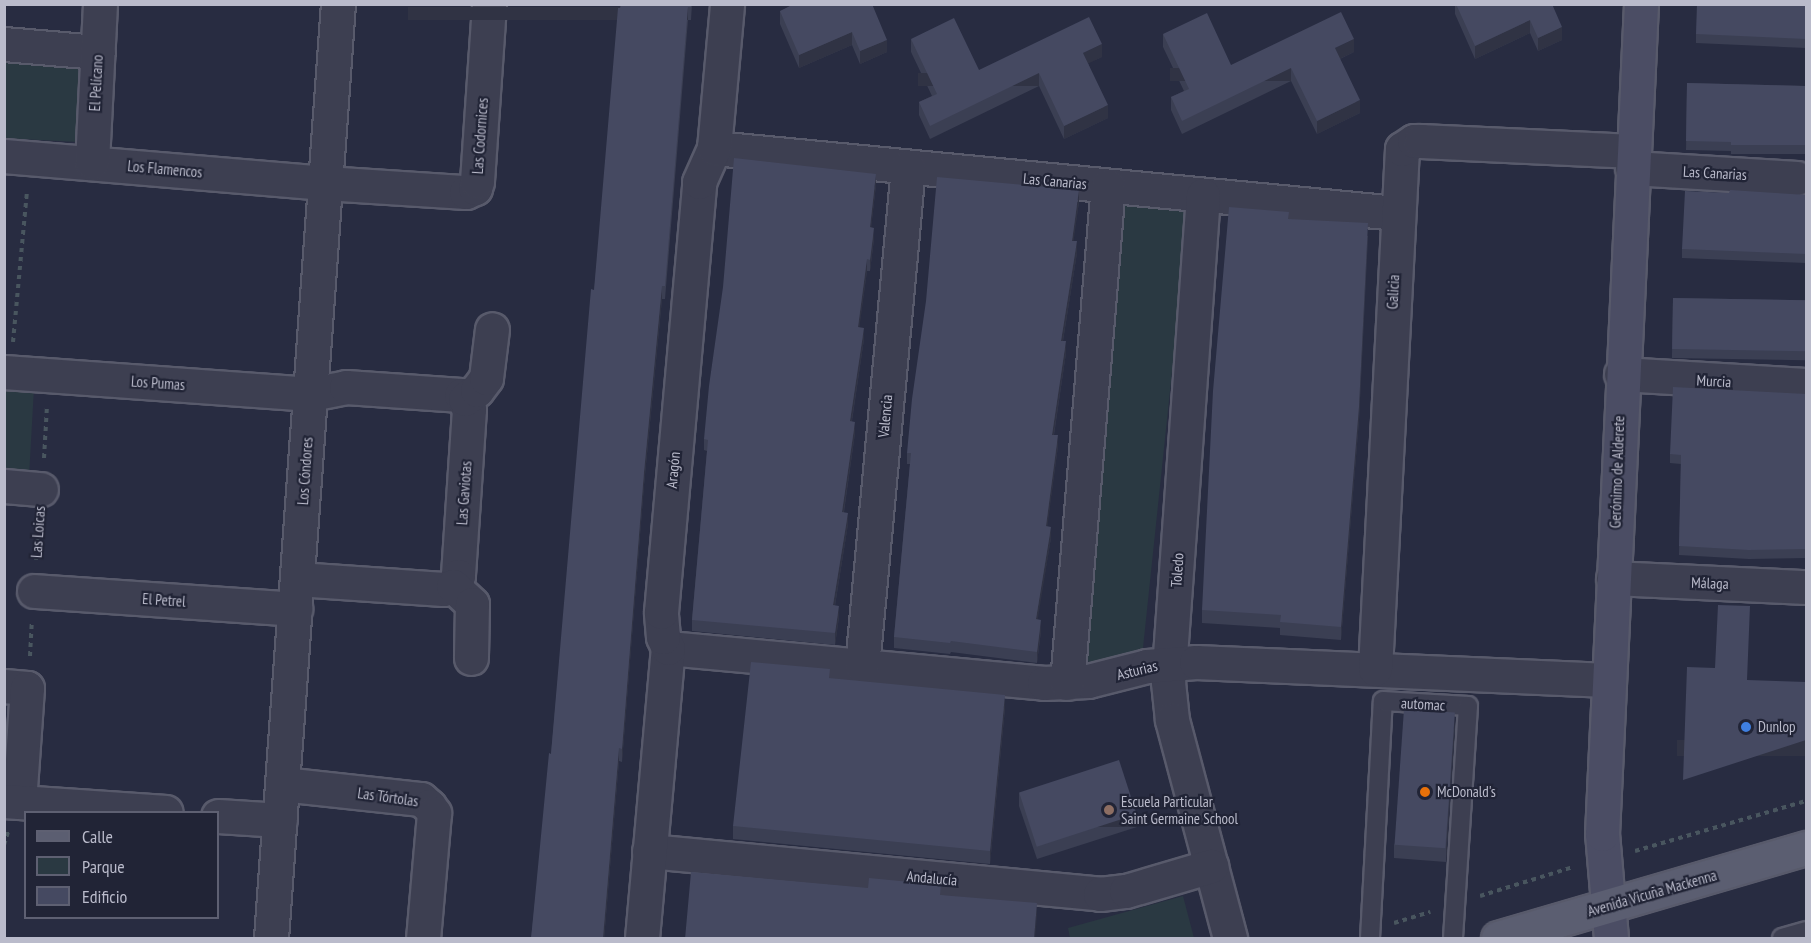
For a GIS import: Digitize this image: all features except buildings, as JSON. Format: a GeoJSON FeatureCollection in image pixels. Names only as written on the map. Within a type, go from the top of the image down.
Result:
{"type":"FeatureCollection","features":[{"type":"Feature","properties":{"kind":"main road","name":"Gerónimo de Alderete"},"geometry":{"type":"LineString","coordinates":[[1611,939],[1602,834],[1621,374],[1641,4]]}},
{"type":"Feature","properties":{"kind":"main road","name":"Avenida Vicuña Mackenna"},"geometry":{"type":"LineString","coordinates":[[1498,939],[1806,848]]}},
{"type":"Feature","properties":{"kind":"street","name":"El Pelícano"},"geometry":{"type":"LineString","coordinates":[[92,162],[100,4]]}},
{"type":"Feature","properties":{"kind":"street","name":"Los Cóndores"},"geometry":{"type":"LineString","coordinates":[[271,939],[338,4]]}},
{"type":"Feature","properties":{"kind":"street","name":"Las Codornices"},"geometry":{"type":"LineString","coordinates":[[325,183],[466,192],[475,188],[489,4]]}},
{"type":"Feature","properties":{"kind":"street","name":"Aragón"},"geometry":{"type":"LineString","coordinates":[[642,939],[668,648],[663,637],[661,612],[697,206],[702,172],[714,148],[727,4]]}},
{"type":"Feature","properties":{"kind":"street"},"geometry":{"type":"LineString","coordinates":[[4,44],[98,52]]}},
{"type":"Feature","properties":{"kind":"street","name":"Galicia"},"geometry":{"type":"LineString","coordinates":[[1375,669],[1402,149],[1414,141],[1633,160]]}},
{"type":"Feature","properties":{"kind":"street","name":"Las Canarias"},"geometry":{"type":"LineString","coordinates":[[714,148],[1397,213]]}},
{"type":"Feature","properties":{"kind":"street","name":"Los Flamencos"},"geometry":{"type":"LineString","coordinates":[[17,157],[325,183]]}},
{"type":"Feature","properties":{"kind":"street","name":"Las Canarias"},"geometry":{"type":"LineString","coordinates":[[1633,160],[1797,178]]}},
{"type":"Feature","properties":{"kind":"street","name":"Valencia"},"geometry":{"type":"LineString","coordinates":[[862,666],[908,167]]}},
{"type":"Feature","properties":{"kind":"street"},"geometry":{"type":"LineString","coordinates":[[1067,683],[1108,186]]}},
{"type":"Feature","properties":{"kind":"street","name":"Toledo"},"geometry":{"type":"LineString","coordinates":[[1203,195],[1168,682],[1172,720],[1230,939]]}},
{"type":"Feature","properties":{"kind":"street"},"geometry":{"type":"LineString","coordinates":[[311,393],[346,387],[455,393],[465,399],[477,390],[486,378],[492,329]]}},
{"type":"Feature","properties":{"kind":"street","name":"Los Pumas"},"geometry":{"type":"LineString","coordinates":[[7,372],[311,393]]}},
{"type":"Feature","properties":{"kind":"street","name":"Murcia"},"geometry":{"type":"LineString","coordinates":[[1621,374],[1806,385]]}},
{"type":"Feature","properties":{"kind":"street","name":"Las Gaviotas"},"geometry":{"type":"LineString","coordinates":[[453,585],[458,576],[469,409],[465,399]]}},
{"type":"Feature","properties":{"kind":"street"},"geometry":{"type":"LineString","coordinates":[[4,486],[41,489]]}},
{"type":"Feature","properties":{"kind":"street","name":"Málaga"},"geometry":{"type":"LineString","coordinates":[[1613,578],[1806,587]]}},
{"type":"Feature","properties":{"kind":"street"},"geometry":{"type":"LineString","coordinates":[[296,594],[443,589],[453,585],[472,604],[471,658]]}},
{"type":"Feature","properties":{"kind":"street","name":"El Petrel"},"geometry":{"type":"LineString","coordinates":[[34,591],[296,594]]}},
{"type":"Feature","properties":{"kind":"street","name":"Asturias"},"geometry":{"type":"LineString","coordinates":[[668,648],[1067,683],[1108,677],[1170,662],[1608,680]]}},
{"type":"Feature","properties":{"kind":"street"},"geometry":{"type":"LineString","coordinates":[[16,687],[12,802],[138,811]]}},
{"type":"Feature","properties":{"kind":"street","name":"Las Tórtolas"},"geometry":{"type":"LineString","coordinates":[[282,784],[421,799],[429,806],[434,813],[423,939]]}},
{"type":"Feature","properties":{"kind":"street"},"geometry":{"type":"LineString","coordinates":[[219,816],[279,820]]}},
{"type":"Feature","properties":{"kind":"street","name":"Andalucía"},"geometry":{"type":"LineString","coordinates":[[649,851],[1100,894],[1126,891],[1211,866]]}},
{"type":"Feature","properties":{"kind":"lane","name":"automac"},"geometry":{"type":"LineString","coordinates":[[1370,939],[1383,701],[1468,706],[1453,939]]}},
{"type":"Feature","properties":{"kind":"lane"},"geometry":{"type":"LineString","coordinates":[[1782,939],[1806,932]]}},
{"type":"Feature","properties":{"kind":"path"},"geometry":{"type":"LineString","coordinates":[[7,372],[17,157]]}},
{"type":"Feature","properties":{"kind":"path","name":"Las Loicas"},"geometry":{"type":"LineString","coordinates":[[16,687],[34,591],[50,375]]}},
{"type":"Feature","properties":{"kind":"green space"},"geometry":{"type":"Polygon","coordinates":[[[4,60],[92,65],[88,142],[4,138],[4,60]]]}},
{"type":"Feature","properties":{"kind":"green space"},"geometry":{"type":"Polygon","coordinates":[[[1118,197],[1190,205],[1141,667],[1069,659],[1118,197]]]}},
{"type":"Feature","properties":{"kind":"green space"},"geometry":{"type":"Polygon","coordinates":[[[4,386],[34,388],[29,477],[5,476],[4,386]]]}},
{"type":"Feature","properties":{"kind":"green space"},"geometry":{"type":"Polygon","coordinates":[[[1183,896],[1194,938],[1070,938],[1068,928],[1183,896]]]}},
{"type":"Feature","properties":{"kind":"place","name":"Dunlop"},"geometry":{"type":"Point","coordinates":[1746,727]}},
{"type":"Feature","properties":{"kind":"place","name":"McDonald's"},"geometry":{"type":"Point","coordinates":[1425,792]}},
{"type":"Feature","properties":{"kind":"place","name":"Escuela Particular Saint Germaine School"},"geometry":{"type":"Point","coordinates":[1109,810]}}]}
